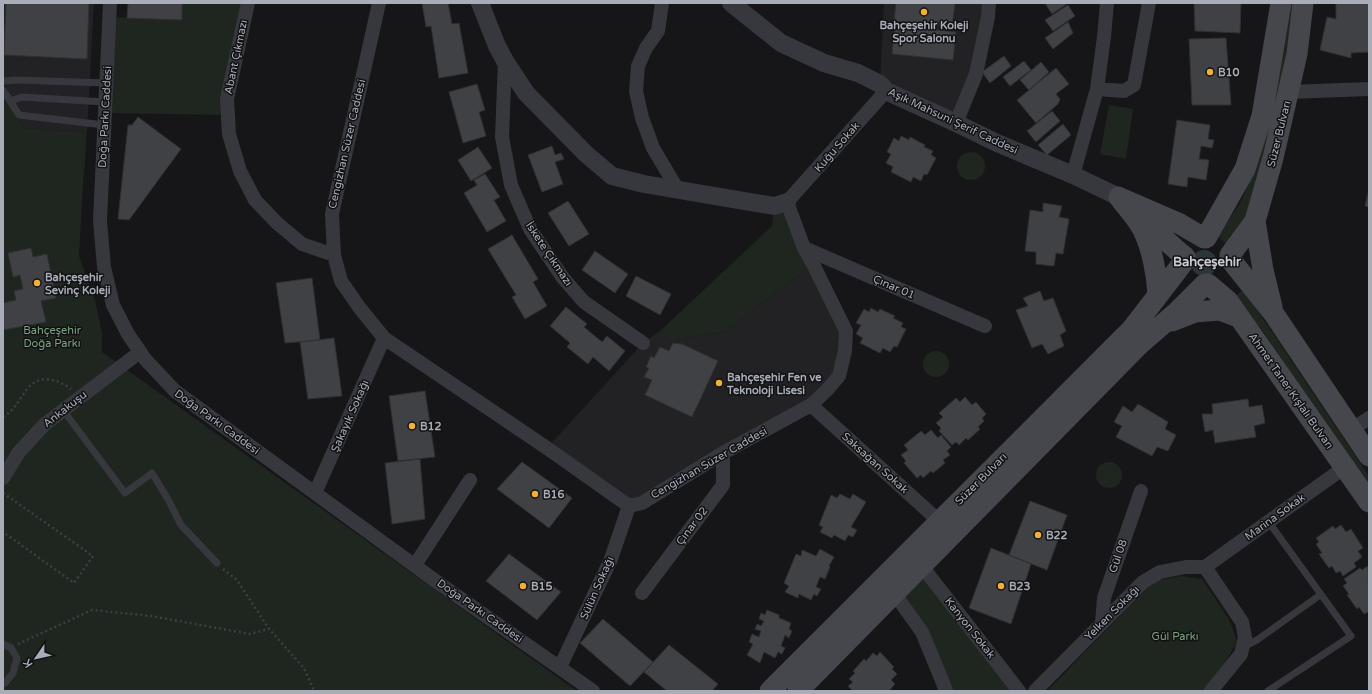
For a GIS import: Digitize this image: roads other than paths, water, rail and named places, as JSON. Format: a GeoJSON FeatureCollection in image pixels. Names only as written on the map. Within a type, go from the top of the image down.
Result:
{"type":"FeatureCollection","features":[{"type":"Feature","properties":{"kind":"main road","name":"Süzer Bulvarı"},"geometry":{"type":"LineString","coordinates":[[1205,238],[1245,169],[1262,116],[1282,3]]}},
{"type":"Feature","properties":{"kind":"main road","name":"Süzer Bulvarı"},"geometry":{"type":"LineString","coordinates":[[1230,257],[1255,221],[1274,158],[1297,54],[1303,3]]}},
{"type":"Feature","properties":{"kind":"main road"},"geometry":{"type":"LineString","coordinates":[[1119,197],[1180,224],[1205,238],[1216,240],[1226,247],[1230,257],[1274,314],[1369,456]]}},
{"type":"Feature","properties":{"kind":"main road"},"geometry":{"type":"LineString","coordinates":[[1119,197],[1185,259]]}},
{"type":"Feature","properties":{"kind":"main road"},"geometry":{"type":"LineString","coordinates":[[1119,197],[1143,230],[1152,257],[1158,295]]}},
{"type":"Feature","properties":{"kind":"main road"},"geometry":{"type":"LineString","coordinates":[[1255,221],[1262,264],[1274,314]]}},
{"type":"Feature","properties":{"kind":"main road"},"geometry":{"type":"LineString","coordinates":[[1205,238],[1193,243],[1188,248],[1185,259],[1187,272],[1196,281],[1207,284],[1220,280],[1228,271],[1230,257]]}},
{"type":"Feature","properties":{"kind":"main road","name":"Süzer Bulvarı"},"geometry":{"type":"LineString","coordinates":[[770,691],[1132,329],[1185,259]]}},
{"type":"Feature","properties":{"kind":"main road","name":"Süzer Bulvarı"},"geometry":{"type":"LineString","coordinates":[[798,691],[1141,343],[1207,284]]}},
{"type":"Feature","properties":{"kind":"main road","name":"Ahmet Taner Kışlalı Bulvarı"},"geometry":{"type":"LineString","coordinates":[[1207,284],[1228,301],[1369,502]]}},
{"type":"Feature","properties":{"kind":"main road"},"geometry":{"type":"LineString","coordinates":[[1162,325],[1195,312],[1220,310],[1238,316]]}},
{"type":"Feature","properties":{"kind":"street","name":"Doğa Parkı Caddesi"},"geometry":{"type":"LineString","coordinates":[[110,3],[100,221],[104,267],[113,305],[128,334],[140,352],[175,391],[316,494],[593,691]]}},
{"type":"Feature","properties":{"kind":"street","name":"Abant Çıkmazı"},"geometry":{"type":"LineString","coordinates":[[248,3],[227,100],[229,134],[240,171],[255,200],[277,223],[302,244],[334,254]]}},
{"type":"Feature","properties":{"kind":"street","name":"Cengizhan Süzer Caddesi"},"geometry":{"type":"LineString","coordinates":[[378,3],[332,214],[334,254],[341,281],[359,307],[384,338],[547,448],[629,506],[642,503],[723,453],[811,405],[839,376],[845,351],[846,331],[804,248],[787,202]]}},
{"type":"Feature","properties":{"kind":"street"},"geometry":{"type":"LineString","coordinates":[[480,3],[505,62],[526,93],[586,154],[612,176],[644,184],[774,206],[787,202]]}},
{"type":"Feature","properties":{"kind":"street"},"geometry":{"type":"LineString","coordinates":[[662,3],[658,31],[646,48],[638,66],[636,91],[642,118],[653,148],[678,190]]}},
{"type":"Feature","properties":{"kind":"street","name":"Aşık Mahsuni Şerif Caddesi"},"geometry":{"type":"LineString","coordinates":[[731,3],[781,43],[824,63],[858,73],[880,84],[886,91],[956,122],[997,143],[1073,175],[1119,197]]}},
{"type":"Feature","properties":{"kind":"street"},"geometry":{"type":"LineString","coordinates":[[956,122],[976,74],[988,17],[989,3]]}},
{"type":"Feature","properties":{"kind":"street"},"geometry":{"type":"LineString","coordinates":[[1073,175],[1097,89],[1107,3]]}},
{"type":"Feature","properties":{"kind":"street"},"geometry":{"type":"LineString","coordinates":[[1097,89],[1124,91],[1134,85],[1149,3]]}},
{"type":"Feature","properties":{"kind":"street","name":"İskete Çıkmazı"},"geometry":{"type":"LineString","coordinates":[[505,62],[502,137],[511,185],[530,229],[563,278],[584,302],[643,343]]}},
{"type":"Feature","properties":{"kind":"street"},"geometry":{"type":"LineString","coordinates":[[1289,92],[1369,89]]}},
{"type":"Feature","properties":{"kind":"street","name":"Kuğu Sokak"},"geometry":{"type":"LineString","coordinates":[[787,202],[886,91]]}},
{"type":"Feature","properties":{"kind":"street","name":"Çınar 01"},"geometry":{"type":"LineString","coordinates":[[804,248],[985,326]]}},
{"type":"Feature","properties":{"kind":"street","name":"Şakayık Sokağı"},"geometry":{"type":"LineString","coordinates":[[316,494],[384,338]]}},
{"type":"Feature","properties":{"kind":"street","name":"Ankakuşu"},"geometry":{"type":"LineString","coordinates":[[3,478],[19,452],[45,424],[140,352]]}},
{"type":"Feature","properties":{"kind":"street","name":"Saksağan Sokak"},"geometry":{"type":"LineString","coordinates":[[811,405],[939,521]]}},
{"type":"Feature","properties":{"kind":"street"},"geometry":{"type":"LineString","coordinates":[[1351,430],[1369,418]]}},
{"type":"Feature","properties":{"kind":"street","name":"Çınar 02"},"geometry":{"type":"LineString","coordinates":[[642,593],[723,485],[723,453]]}},
{"type":"Feature","properties":{"kind":"street","name":"Marina Sokak"},"geometry":{"type":"LineString","coordinates":[[1205,567],[1344,467]]}},
{"type":"Feature","properties":{"kind":"street"},"geometry":{"type":"LineString","coordinates":[[415,565],[470,480]]}},
{"type":"Feature","properties":{"kind":"street","name":"Gül 08"},"geometry":{"type":"LineString","coordinates":[[1102,623],[1104,598],[1141,491]]}},
{"type":"Feature","properties":{"kind":"street","name":"Sülün Sokağı"},"geometry":{"type":"LineString","coordinates":[[560,667],[611,559],[629,506]]}},
{"type":"Feature","properties":{"kind":"street","name":"Kanyon Sokak"},"geometry":{"type":"LineString","coordinates":[[921,565],[1019,691]]}},
{"type":"Feature","properties":{"kind":"street","name":"Yelken Sokağı"},"geometry":{"type":"LineString","coordinates":[[1036,691],[1143,582],[1160,572],[1186,567],[1205,567]]}},
{"type":"Feature","properties":{"kind":"street"},"geometry":{"type":"LineString","coordinates":[[1205,567],[1242,622],[1245,637],[1241,654],[1211,691]]}},
{"type":"Feature","properties":{"kind":"street"},"geometry":{"type":"LineString","coordinates":[[894,593],[922,632],[941,688]]}},
{"type":"Feature","properties":{"kind":"lane"},"geometry":{"type":"LineString","coordinates":[[3,81],[17,80],[106,83]]}},
{"type":"Feature","properties":{"kind":"lane"},"geometry":{"type":"LineString","coordinates":[[3,90],[19,115],[104,125]]}},
{"type":"Feature","properties":{"kind":"lane"},"geometry":{"type":"LineString","coordinates":[[10,101],[22,97],[105,102]]}},
{"type":"Feature","properties":{"kind":"lane"},"geometry":{"type":"LineString","coordinates":[[63,410],[125,493],[152,473],[169,501],[181,525],[217,563]]}},
{"type":"Feature","properties":{"kind":"lane"},"geometry":{"type":"LineString","coordinates":[[1268,521],[1351,636],[1268,691]]}},
{"type":"Feature","properties":{"kind":"lane"},"geometry":{"type":"LineString","coordinates":[[1243,647],[1257,640],[1320,595]]}},
{"type":"Feature","properties":{"kind":"lane"},"geometry":{"type":"LineString","coordinates":[[3,644],[11,648],[17,658],[13,673],[5,684]]}},
{"type":"Feature","properties":{"kind":"place","name":"Bahçeşehir Koleji Spor Salonu"},"geometry":{"type":"Point","coordinates":[924,12]}},
{"type":"Feature","properties":{"kind":"place","name":"B10"},"geometry":{"type":"Point","coordinates":[1210,72]}},
{"type":"Feature","properties":{"kind":"place","name":"Bahçeşehir Sevinç Koleji"},"geometry":{"type":"Point","coordinates":[37,283]}},
{"type":"Feature","properties":{"kind":"place","name":"Bahçeşehir Fen ve Teknoloji Lisesi"},"geometry":{"type":"Point","coordinates":[719,383]}},
{"type":"Feature","properties":{"kind":"place","name":"B12"},"geometry":{"type":"Point","coordinates":[412,426]}},
{"type":"Feature","properties":{"kind":"place","name":"B16"},"geometry":{"type":"Point","coordinates":[535,494]}},
{"type":"Feature","properties":{"kind":"place","name":"B22"},"geometry":{"type":"Point","coordinates":[1038,535]}},
{"type":"Feature","properties":{"kind":"place","name":"B15"},"geometry":{"type":"Point","coordinates":[523,586]}},
{"type":"Feature","properties":{"kind":"place","name":"B23"},"geometry":{"type":"Point","coordinates":[1001,586]}},
{"type":"Feature","properties":{"kind":"district","name":"Bahçeşehir"},"geometry":{"type":"Point","coordinates":[1207,262]}},
{"type":"Feature","properties":{"kind":"park label","name":"Bahçeşehir Doğa Parkı"},"geometry":{"type":"Point","coordinates":[52,336]}},
{"type":"Feature","properties":{"kind":"park label","name":"Gül Parkı"},"geometry":{"type":"Point","coordinates":[1175,636]}}]}
